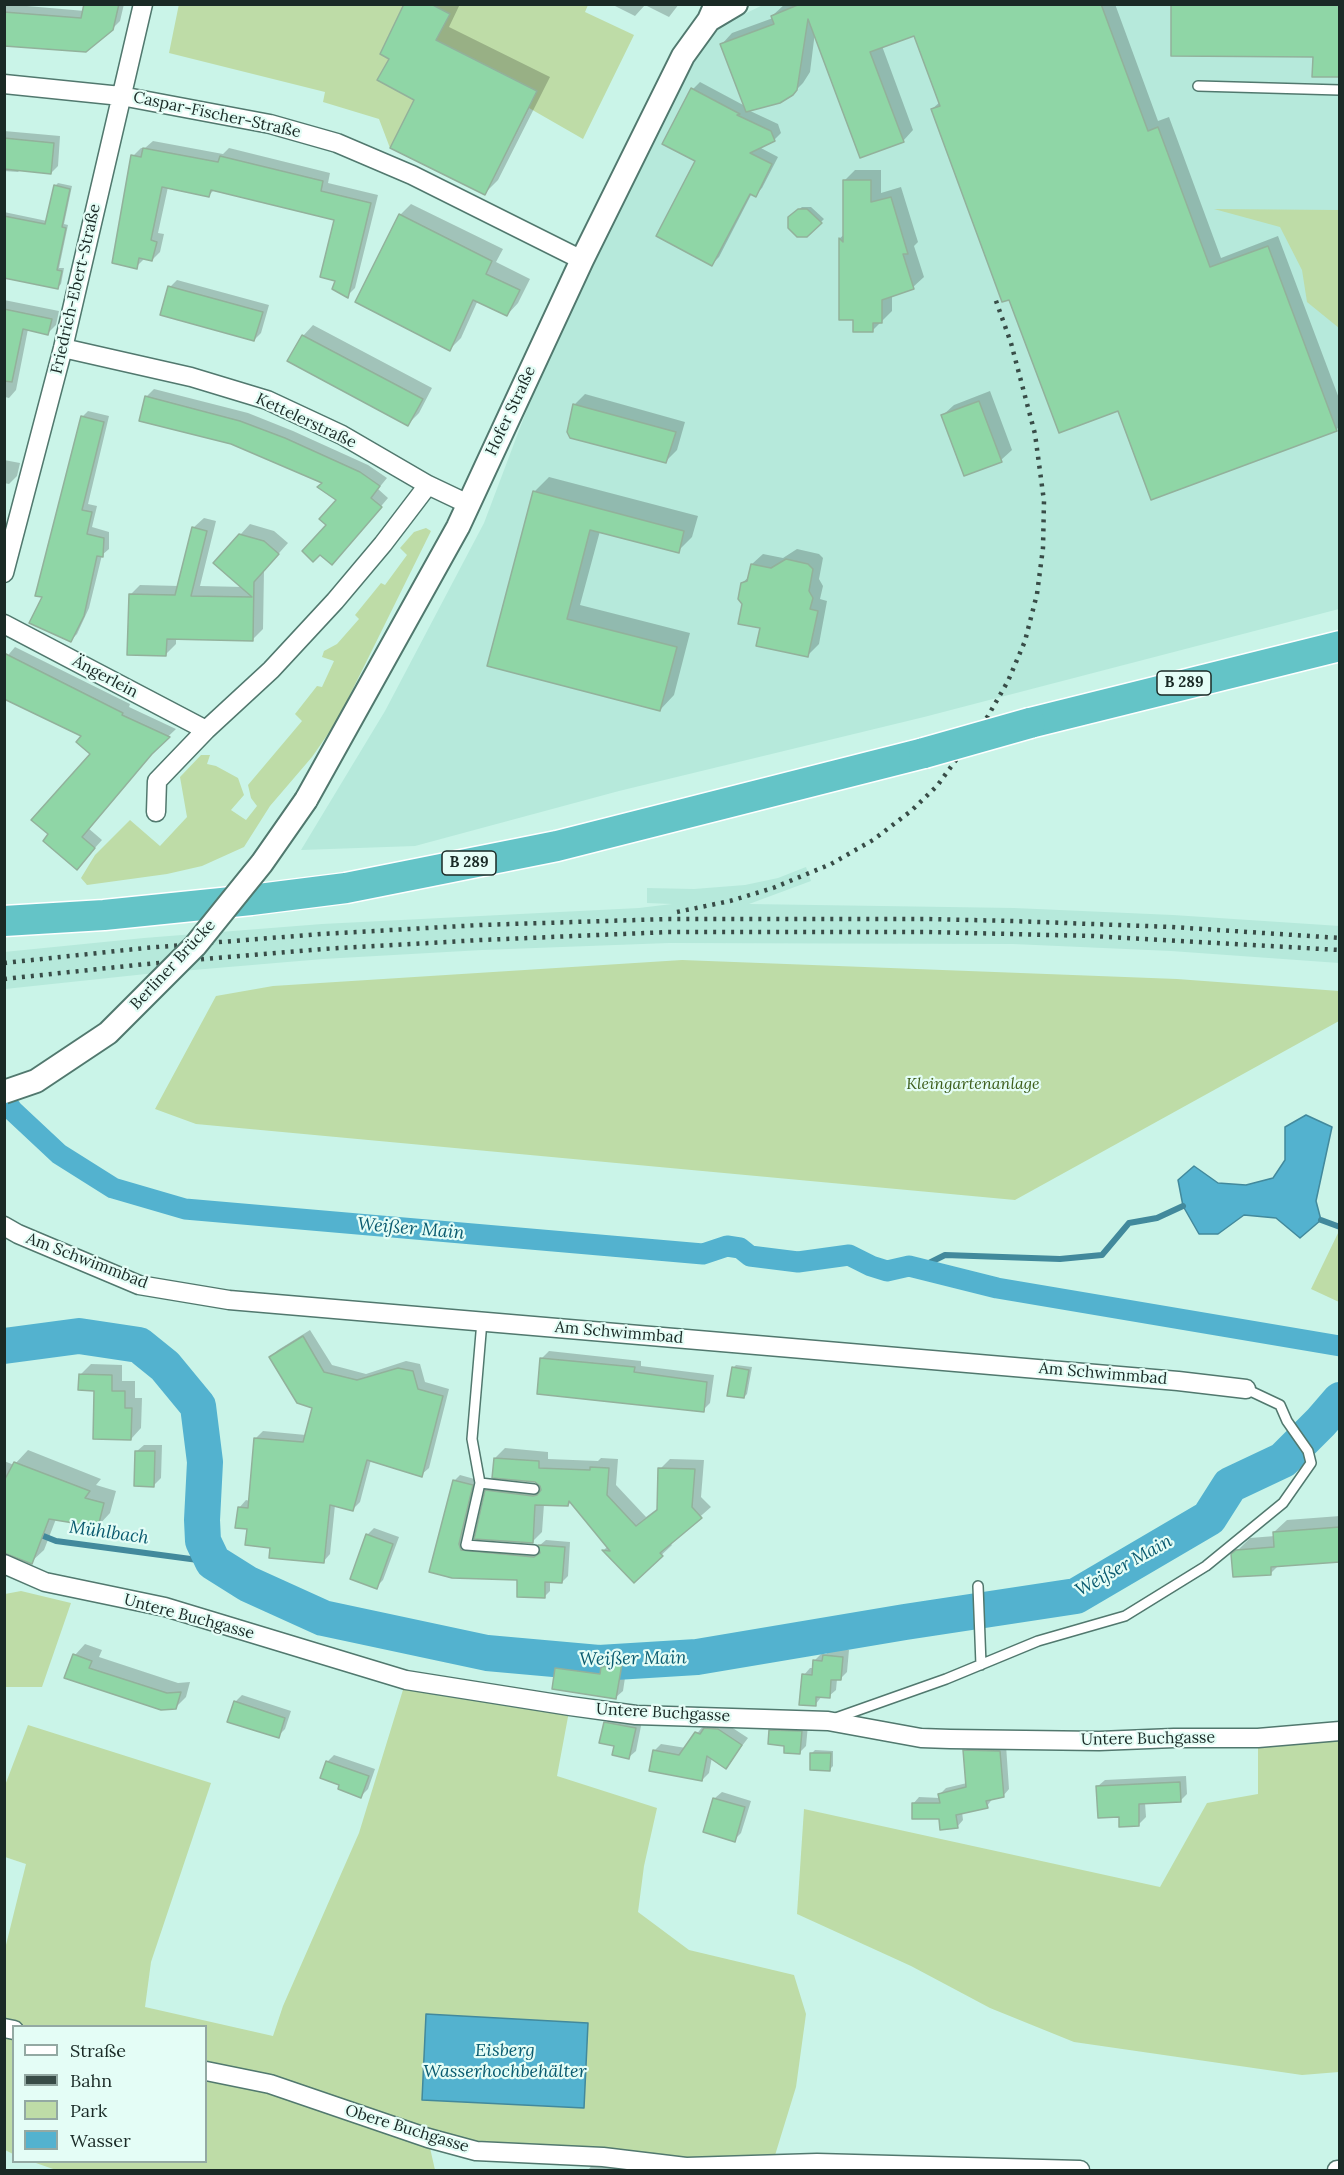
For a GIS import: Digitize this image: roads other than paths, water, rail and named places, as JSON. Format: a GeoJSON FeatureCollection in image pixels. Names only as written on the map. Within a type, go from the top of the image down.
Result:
{"type":"FeatureCollection","features":[{"type":"Feature","properties":{"kind":"highway","name":"B 289"},"geometry":{"type":"LineString","coordinates":[[4,921],[104,915],[240,902],[346,888],[557,846],[924,753],[1164,688],[1340,646]]}},
{"type":"Feature","properties":{"kind":"street","name":"Friedrich-Ebert-Straße"},"geometry":{"type":"LineString","coordinates":[[4,573],[63,348],[143,4]]}},
{"type":"Feature","properties":{"kind":"street","name":"Hofer Straße"},"geometry":{"type":"LineString","coordinates":[[306,800],[458,527],[582,260],[683,56],[713,12],[736,4]]}},
{"type":"Feature","properties":{"kind":"street","name":"Caspar-Fischer-Straße"},"geometry":{"type":"LineString","coordinates":[[4,84],[121,96],[270,124],[337,143],[412,175],[582,260]]}},
{"type":"Feature","properties":{"kind":"street","name":"Kettelerstraße"},"geometry":{"type":"LineString","coordinates":[[63,348],[191,377],[267,400],[342,435],[428,485],[468,504]]}},
{"type":"Feature","properties":{"kind":"street"},"geometry":{"type":"LineString","coordinates":[[156,812],[157,781],[206,730],[271,670],[335,601],[428,485]]}},
{"type":"Feature","properties":{"kind":"street","name":"Ängerlein"},"geometry":{"type":"LineString","coordinates":[[4,624],[206,730]]}},
{"type":"Feature","properties":{"kind":"street","name":"Berliner Brücke"},"geometry":{"type":"LineString","coordinates":[[4,1092],[36,1081],[108,1033],[195,946],[262,863],[306,800]]}},
{"type":"Feature","properties":{"kind":"street","name":"Am Schwimmbad"},"geometry":{"type":"LineString","coordinates":[[4,1226],[139,1285],[229,1299],[1179,1381],[1246,1389]]}},
{"type":"Feature","properties":{"kind":"street","name":"Untere Buchgasse"},"geometry":{"type":"LineString","coordinates":[[4,1564],[45,1582],[165,1607],[406,1680],[570,1706],[636,1714],[828,1721],[921,1738],[1100,1741],[1258,1738],[1340,1731]]}},
{"type":"Feature","properties":{"kind":"street","name":"Obere Buchgasse"},"geometry":{"type":"LineString","coordinates":[[207,2071],[270,2084],[428,2138],[476,2151],[603,2157],[686,2167],[817,2163],[1080,2170]]}},
{"type":"Feature","properties":{"kind":"lane"},"geometry":{"type":"LineString","coordinates":[[1198,86],[1340,90]]}},
{"type":"Feature","properties":{"kind":"lane"},"geometry":{"type":"LineString","coordinates":[[482,1321],[472,1439],[480,1483],[466,1545],[534,1550]]}},
{"type":"Feature","properties":{"kind":"lane"},"geometry":{"type":"LineString","coordinates":[[828,1721],[946,1679],[1038,1641],[1125,1616],[1206,1566],[1283,1503],[1311,1463],[1308,1451],[1287,1421],[1280,1405],[1246,1389]]}},
{"type":"Feature","properties":{"kind":"lane"},"geometry":{"type":"LineString","coordinates":[[480,1483],[534,1489]]}},
{"type":"Feature","properties":{"kind":"lane"},"geometry":{"type":"LineString","coordinates":[[978,1586],[981,1665]]}},
{"type":"Feature","properties":{"kind":"water"},"geometry":{"type":"Polygon","coordinates":[[[1306,1115],[1332,1127],[1316,1201],[1321,1220],[1300,1238],[1276,1218],[1244,1215],[1218,1234],[1199,1234],[1183,1206],[1178,1180],[1194,1166],[1218,1183],[1246,1185],[1273,1178],[1285,1160],[1285,1127],[1306,1115]]]}},
{"type":"Feature","properties":{"kind":"water","name":"Eisberg Wasserhochbehälter"},"geometry":{"type":"Polygon","coordinates":[[[426,2014],[588,2023],[584,2108],[422,2100],[426,2014]]]}},
{"type":"Feature","properties":{"kind":"waterway","name":"Weißer Main"},"geometry":{"type":"LineString","coordinates":[[4,1099],[13,1111],[59,1154],[113,1188],[185,1209],[703,1254],[727,1246],[740,1248],[750,1256],[798,1262],[849,1255],[887,1271],[909,1266],[997,1288],[1340,1346]]}},
{"type":"Feature","properties":{"kind":"waterway"},"geometry":{"type":"LineString","coordinates":[[919,1268],[945,1255],[1060,1259],[1102,1255],[1129,1223],[1157,1218],[1183,1206]]}},
{"type":"Feature","properties":{"kind":"waterway"},"geometry":{"type":"LineString","coordinates":[[1321,1220],[1340,1227]]}},
{"type":"Feature","properties":{"kind":"waterway","name":"Weißer Main"},"geometry":{"type":"LineString","coordinates":[[4,1346],[79,1336],[139,1345],[165,1366],[198,1406],[205,1462],[203,1541],[213,1562],[248,1584],[323,1618],[487,1653],[599,1663],[697,1657],[1076,1596],[1209,1518],[1230,1485],[1283,1460],[1340,1400]]}},
{"type":"Feature","properties":{"kind":"waterway","name":"Mühlbach"},"geometry":{"type":"LineString","coordinates":[[36,1533],[56,1541],[213,1562]]}},
{"type":"Feature","properties":{"kind":"railway"},"geometry":{"type":"LineString","coordinates":[[677,912],[730,901],[773,888],[831,864],[873,840],[911,811],[937,786],[988,716],[1008,681],[1025,641],[1037,594],[1043,548],[1044,501],[1035,434],[1011,343],[995,298]]}},
{"type":"Feature","properties":{"kind":"railway"},"geometry":{"type":"LineString","coordinates":[[4,963],[145,948],[321,934],[480,925],[668,919],[1012,921],[1172,927],[1340,938]]}},
{"type":"Feature","properties":{"kind":"railway"},"geometry":{"type":"LineString","coordinates":[[4,979],[323,949],[668,932],[927,932],[1092,936],[1340,950]]}},
{"type":"Feature","properties":{"kind":"park label","name":"Kleingartenanlage"},"geometry":{"type":"Point","coordinates":[973,1084]}}]}
